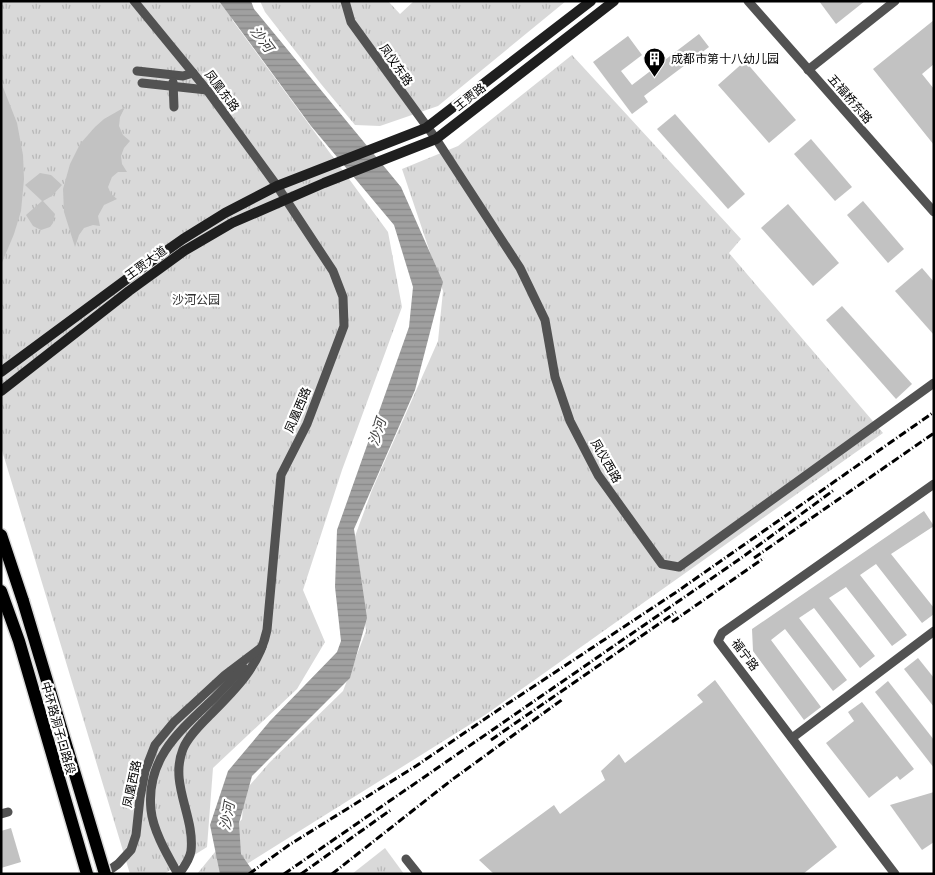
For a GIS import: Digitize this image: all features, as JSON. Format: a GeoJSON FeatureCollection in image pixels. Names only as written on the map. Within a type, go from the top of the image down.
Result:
{"type":"FeatureCollection","features":[{"type":"Feature","properties":{"kind":"main road","name":"王贾路"},"geometry":{"type":"LineString","coordinates":[[315,170],[426,128],[591,1]]}},
{"type":"Feature","properties":{"kind":"main road","name":"王贾路"},"geometry":{"type":"LineString","coordinates":[[324,183],[436,140],[614,1]]}},
{"type":"Feature","properties":{"kind":"main road","name":"王贾大道"},"geometry":{"type":"LineString","coordinates":[[1,372],[183,239],[225,213],[277,186],[315,170]]}},
{"type":"Feature","properties":{"kind":"main road","name":"王贾大道"},"geometry":{"type":"LineString","coordinates":[[1,391],[122,296],[184,251],[232,223],[324,183]]}},
{"type":"Feature","properties":{"kind":"main road"},"geometry":{"type":"LineString","coordinates":[[1,535],[23,601],[104,874]]}},
{"type":"Feature","properties":{"kind":"main road","name":"中环路洞子口路段"},"geometry":{"type":"LineString","coordinates":[[1,591],[19,641],[87,874]]}},
{"type":"Feature","properties":{"kind":"street","name":"凤凰东路"},"geometry":{"type":"LineString","coordinates":[[134,1],[208,90],[286,200]]}},
{"type":"Feature","properties":{"kind":"street","name":"凤仪东路"},"geometry":{"type":"LineString","coordinates":[[345,1],[351,22],[436,140]]}},
{"type":"Feature","properties":{"kind":"street","name":"五福桥东路"},"geometry":{"type":"LineString","coordinates":[[748,1],[934,212]]}},
{"type":"Feature","properties":{"kind":"street"},"geometry":{"type":"LineString","coordinates":[[808,70],[895,1]]}},
{"type":"Feature","properties":{"kind":"street"},"geometry":{"type":"LineString","coordinates":[[137,71],[184,76],[193,73]]}},
{"type":"Feature","properties":{"kind":"street"},"geometry":{"type":"LineString","coordinates":[[173,75],[174,106]]}},
{"type":"Feature","properties":{"kind":"street"},"geometry":{"type":"LineString","coordinates":[[142,83],[208,90]]}},
{"type":"Feature","properties":{"kind":"street","name":"凤仪西路"},"geometry":{"type":"LineString","coordinates":[[436,140],[520,268],[545,320],[555,377],[570,421],[598,476],[662,564],[679,567],[934,383]]}},
{"type":"Feature","properties":{"kind":"street","name":"凤凰西路"},"geometry":{"type":"LineString","coordinates":[[264,645],[210,702],[183,726],[165,749],[157,765],[151,789],[151,811],[166,851],[178,874],[186,864],[191,852],[188,822],[181,796],[178,771],[183,749],[201,724],[240,684],[254,666],[264,645],[281,475],[307,424],[344,326],[342,297],[333,271],[286,200]]}},
{"type":"Feature","properties":{"kind":"street","name":"福宁路"},"geometry":{"type":"LineString","coordinates":[[895,874],[718,641],[722,633],[934,484]]}},
{"type":"Feature","properties":{"kind":"street"},"geometry":{"type":"LineString","coordinates":[[792,738],[934,631]]}},
{"type":"Feature","properties":{"kind":"street","name":"凤凰西路"},"geometry":{"type":"LineString","coordinates":[[104,874],[118,864],[131,850],[136,835],[145,771],[155,745],[174,722],[225,675],[264,645]]}},
{"type":"Feature","properties":{"kind":"street"},"geometry":{"type":"LineString","coordinates":[[406,859],[418,874]]}},
{"type":"Feature","properties":{"kind":"green space","name":"沙河公园"},"geometry":{"type":"Polygon","coordinates":[[[1,1],[223,1],[233,21],[388,232],[402,307],[342,470],[303,590],[325,642],[297,689],[213,768],[207,847],[164,874],[130,874],[1,447],[1,1]]]}},
{"type":"Feature","properties":{"kind":"green space"},"geometry":{"type":"Polygon","coordinates":[[[260,1],[388,1],[400,14],[414,1],[566,1],[438,106],[380,126],[355,125],[265,12],[260,1]]]}},
{"type":"Feature","properties":{"kind":"green space"},"geometry":{"type":"Polygon","coordinates":[[[572,55],[741,239],[729,253],[883,433],[485,715],[231,874],[197,874],[242,819],[244,792],[269,763],[343,691],[366,631],[354,539],[372,490],[438,341],[443,291],[402,169],[458,146],[572,55]]]}},
{"type":"Feature","properties":{"kind":"green space"},"geometry":{"type":"Polygon","coordinates":[[[385,848],[404,874],[352,874],[385,848]]]}},
{"type":"Feature","properties":{"kind":"water","name":"沙河"},"geometry":{"type":"Polygon","coordinates":[[[219,1],[251,1],[254,9],[401,187],[443,282],[415,390],[354,529],[367,618],[350,678],[252,776],[239,823],[241,854],[255,874],[220,874],[210,825],[228,771],[270,721],[337,652],[341,641],[335,587],[337,530],[409,327],[413,287],[394,225],[311,126],[219,1]]]}},
{"type":"Feature","properties":{"kind":"building"},"geometry":{"type":"Polygon","coordinates":[[[819,1],[865,1],[836,24],[819,1]]]}},
{"type":"Feature","properties":{"kind":"building"},"geometry":{"type":"Polygon","coordinates":[[[934,20],[934,64],[922,74],[934,89],[934,145],[873,69],[934,20]]]}},
{"type":"Feature","properties":{"kind":"building","name":"成都市第十八幼儿园"},"geometry":{"type":"Polygon","coordinates":[[[699,34],[709,47],[644,96],[648,102],[632,114],[593,62],[628,36],[642,55],[621,71],[632,85],[699,34]]]}},
{"type":"Feature","properties":{"kind":"building"},"geometry":{"type":"Polygon","coordinates":[[[745,61],[796,120],[769,143],[718,85],[745,61]]]}},
{"type":"Feature","properties":{"kind":"building"},"geometry":{"type":"Polygon","coordinates":[[[1,82],[17,123],[23,155],[24,179],[21,211],[1,265],[1,82]]]}},
{"type":"Feature","properties":{"kind":"building"},"geometry":{"type":"Polygon","coordinates":[[[125,107],[120,117],[119,126],[123,135],[130,141],[124,148],[121,156],[122,164],[127,172],[118,172],[112,177],[108,187],[111,194],[117,199],[104,205],[98,216],[100,226],[93,225],[84,228],[79,235],[75,247],[64,212],[63,189],[70,164],[80,144],[95,127],[104,119],[125,107]]]}},
{"type":"Feature","properties":{"kind":"building"},"geometry":{"type":"Polygon","coordinates":[[[675,114],[745,194],[728,209],[657,129],[675,114]]]}},
{"type":"Feature","properties":{"kind":"building"},"geometry":{"type":"Polygon","coordinates":[[[811,139],[852,187],[835,201],[794,154],[811,139]]]}},
{"type":"Feature","properties":{"kind":"building"},"geometry":{"type":"Polygon","coordinates":[[[40,173],[51,175],[62,185],[52,196],[43,201],[55,214],[50,227],[41,230],[33,226],[26,215],[42,201],[25,185],[40,173]]]}},
{"type":"Feature","properties":{"kind":"building"},"geometry":{"type":"Polygon","coordinates":[[[863,201],[904,249],[888,263],[847,215],[863,201]]]}},
{"type":"Feature","properties":{"kind":"building"},"geometry":{"type":"Polygon","coordinates":[[[788,204],[839,263],[813,286],[761,228],[788,204]]]}},
{"type":"Feature","properties":{"kind":"building"},"geometry":{"type":"Polygon","coordinates":[[[922,268],[934,282],[934,335],[895,291],[922,268]]]}},
{"type":"Feature","properties":{"kind":"building"},"geometry":{"type":"Polygon","coordinates":[[[842,306],[912,384],[896,399],[826,320],[842,306]]]}},
{"type":"Feature","properties":{"kind":"building"},"geometry":{"type":"Polygon","coordinates":[[[924,511],[934,526],[891,554],[934,608],[934,614],[922,623],[876,564],[860,575],[907,635],[892,646],[846,587],[829,598],[875,656],[860,668],[814,608],[799,618],[847,680],[833,691],[785,629],[771,640],[821,707],[804,720],[753,651],[752,629],[924,511]]]}},
{"type":"Feature","properties":{"kind":"building"},"geometry":{"type":"Polygon","coordinates":[[[918,658],[934,678],[934,707],[904,669],[918,658]]]}},
{"type":"Feature","properties":{"kind":"building"},"geometry":{"type":"Polygon","coordinates":[[[715,680],[837,847],[803,874],[494,874],[479,860],[554,805],[560,814],[605,780],[601,771],[619,754],[625,763],[703,702],[697,695],[715,680]]]}},
{"type":"Feature","properties":{"kind":"building"},"geometry":{"type":"Polygon","coordinates":[[[888,681],[934,740],[934,768],[875,692],[888,681]]]}},
{"type":"Feature","properties":{"kind":"building"},"geometry":{"type":"Polygon","coordinates":[[[862,702],[914,769],[900,780],[897,776],[869,798],[826,743],[854,721],[848,712],[862,702]]]}},
{"type":"Feature","properties":{"kind":"building"},"geometry":{"type":"Polygon","coordinates":[[[934,792],[934,842],[922,850],[890,805],[934,792]]]}},
{"type":"Feature","properties":{"kind":"building"},"geometry":{"type":"Polygon","coordinates":[[[11,828],[21,862],[1,868],[1,831],[11,828]]]}},
{"type":"Feature","properties":{"kind":"railway"},"geometry":{"type":"LineString","coordinates":[[249,874],[289,845],[416,766],[675,593],[934,412]]}},
{"type":"Feature","properties":{"kind":"railway"},"geometry":{"type":"LineString","coordinates":[[754,558],[934,433]]}},
{"type":"Feature","properties":{"kind":"railway"},"geometry":{"type":"LineString","coordinates":[[284,874],[744,556],[834,490]]}},
{"type":"Feature","properties":{"kind":"railway"},"geometry":{"type":"LineString","coordinates":[[672,622],[764,558]]}},
{"type":"Feature","properties":{"kind":"railway"},"geometry":{"type":"LineString","coordinates":[[491,740],[676,612]]}},
{"type":"Feature","properties":{"kind":"railway"},"geometry":{"type":"LineString","coordinates":[[332,874],[453,779],[563,699]]}},
{"type":"Feature","properties":{"kind":"railway"},"geometry":{"type":"LineString","coordinates":[[301,874],[392,809]]}},
{"type":"Feature","properties":{"kind":"place","name":"成都市第十八幼儿园"},"geometry":{"type":"Point","coordinates":[655,78]}}]}
